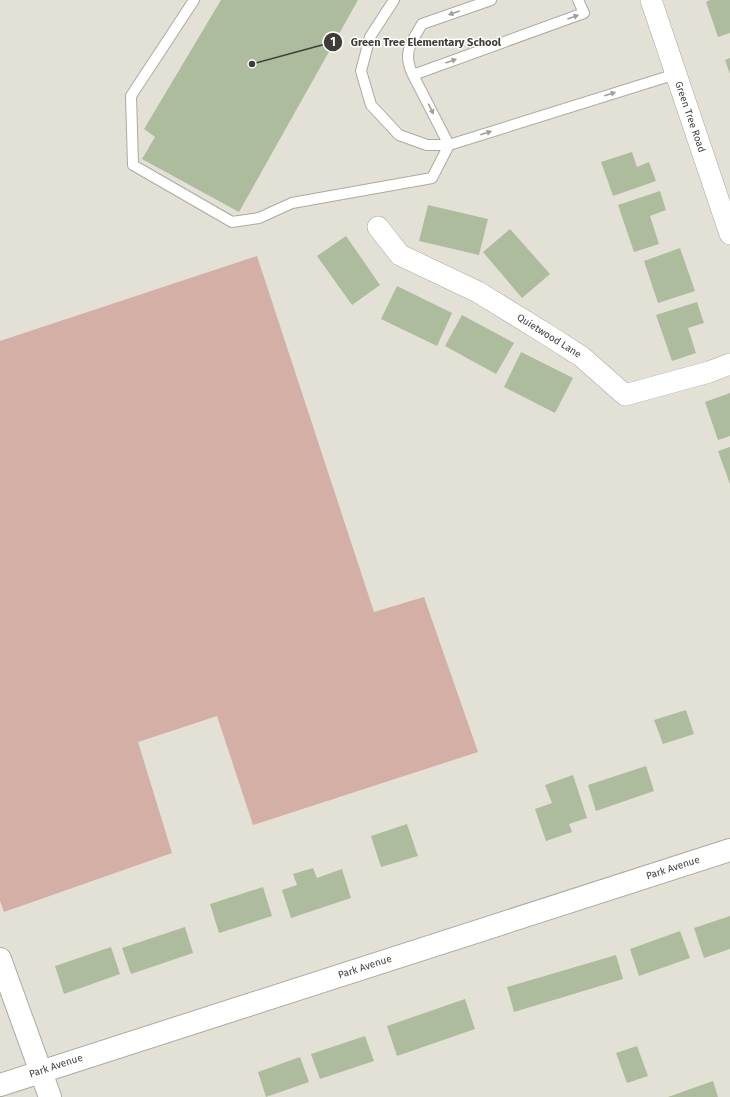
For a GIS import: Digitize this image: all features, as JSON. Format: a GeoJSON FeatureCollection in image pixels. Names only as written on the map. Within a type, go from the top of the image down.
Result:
{"type":"FeatureCollection","features":[{"type":"Feature","properties":{"kind":"street","name":"Green Tree Road"},"geometry":{"type":"LineString","coordinates":[[651,0],[730,234]]}},
{"type":"Feature","properties":{"kind":"street","name":"Quietwood Lane"},"geometry":{"type":"LineString","coordinates":[[378,227],[400,255],[478,292],[551,337],[582,357],[625,395],[709,372],[730,364]]}},
{"type":"Feature","properties":{"kind":"street","name":"Park Avenue"},"geometry":{"type":"LineString","coordinates":[[0,1085],[41,1070],[730,850]]}},
{"type":"Feature","properties":{"kind":"street"},"geometry":{"type":"LineString","coordinates":[[0,959],[50,1097]]}},
{"type":"Feature","properties":{"kind":"lane"},"geometry":{"type":"LineString","coordinates":[[194,0],[131,96],[133,165],[232,222],[259,218],[292,203],[432,178],[449,145]]}},
{"type":"Feature","properties":{"kind":"lane"},"geometry":{"type":"LineString","coordinates":[[394,0],[370,37],[361,71],[370,105],[399,136],[427,145],[449,145],[676,74]]}},
{"type":"Feature","properties":{"kind":"lane"},"geometry":{"type":"LineString","coordinates":[[449,145],[408,65],[408,49],[422,24],[491,0]]}},
{"type":"Feature","properties":{"kind":"lane"},"geometry":{"type":"LineString","coordinates":[[413,75],[584,13],[578,0]]}},
{"type":"Feature","properties":{"kind":"shaded area"},"geometry":{"type":"Polygon","coordinates":[[[257,256],[374,612],[424,597],[478,752],[253,825],[217,716],[138,742],[172,853],[4,912],[0,901],[0,341],[257,256]]]}},
{"type":"Feature","properties":{"kind":"building"},"geometry":{"type":"Polygon","coordinates":[[[221,0],[358,0],[239,212],[142,159],[155,137],[144,129],[221,0]]]}},
{"type":"Feature","properties":{"kind":"building"},"geometry":{"type":"Polygon","coordinates":[[[710,0],[730,0],[730,33],[718,37],[706,2],[710,0]]]}},
{"type":"Feature","properties":{"kind":"building"},"geometry":{"type":"Polygon","coordinates":[[[730,58],[730,74],[725,60],[730,58]]]}},
{"type":"Feature","properties":{"kind":"building"},"geometry":{"type":"Polygon","coordinates":[[[632,152],[637,167],[649,162],[656,181],[613,196],[601,162],[632,152]]]}},
{"type":"Feature","properties":{"kind":"building"},"geometry":{"type":"Polygon","coordinates":[[[660,191],[666,210],[650,216],[659,244],[634,252],[618,205],[660,191]]]}},
{"type":"Feature","properties":{"kind":"building"},"geometry":{"type":"Polygon","coordinates":[[[428,205],[488,219],[479,255],[419,241],[428,205]]]}},
{"type":"Feature","properties":{"kind":"building"},"geometry":{"type":"Polygon","coordinates":[[[510,229],[550,274],[522,298],[483,252],[510,229]]]}},
{"type":"Feature","properties":{"kind":"building"},"geometry":{"type":"Polygon","coordinates":[[[346,236],[380,285],[352,305],[317,256],[346,236]]]}},
{"type":"Feature","properties":{"kind":"building"},"geometry":{"type":"Polygon","coordinates":[[[680,248],[695,291],[658,303],[644,261],[680,248]]]}},
{"type":"Feature","properties":{"kind":"building"},"geometry":{"type":"Polygon","coordinates":[[[397,286],[452,313],[437,346],[381,319],[397,286]]]}},
{"type":"Feature","properties":{"kind":"building"},"geometry":{"type":"Polygon","coordinates":[[[697,302],[704,323],[688,328],[696,353],[672,361],[656,315],[697,302]]]}},
{"type":"Feature","properties":{"kind":"building"},"geometry":{"type":"Polygon","coordinates":[[[462,315],[514,343],[496,374],[445,346],[462,315]]]}},
{"type":"Feature","properties":{"kind":"building"},"geometry":{"type":"Polygon","coordinates":[[[521,352],[573,378],[555,413],[504,387],[521,352]]]}},
{"type":"Feature","properties":{"kind":"building"},"geometry":{"type":"Polygon","coordinates":[[[730,393],[730,436],[718,440],[705,402],[730,393]]]}},
{"type":"Feature","properties":{"kind":"building"},"geometry":{"type":"Polygon","coordinates":[[[730,447],[730,484],[718,451],[730,447]]]}},
{"type":"Feature","properties":{"kind":"building"},"geometry":{"type":"Polygon","coordinates":[[[686,710],[694,734],[663,744],[654,720],[686,710]]]}},
{"type":"Feature","properties":{"kind":"building"},"geometry":{"type":"Polygon","coordinates":[[[646,766],[654,791],[596,811],[588,785],[646,766]]]}},
{"type":"Feature","properties":{"kind":"building"},"geometry":{"type":"Polygon","coordinates":[[[573,775],[587,818],[569,824],[572,832],[546,841],[535,809],[552,803],[545,785],[573,775]]]}},
{"type":"Feature","properties":{"kind":"building"},"geometry":{"type":"Polygon","coordinates":[[[407,824],[418,856],[381,867],[371,836],[407,824]]]}},
{"type":"Feature","properties":{"kind":"building"},"geometry":{"type":"Polygon","coordinates":[[[313,868],[317,878],[342,869],[351,898],[291,918],[282,890],[297,885],[293,874],[313,868]]]}},
{"type":"Feature","properties":{"kind":"building"},"geometry":{"type":"Polygon","coordinates":[[[263,887],[272,916],[219,933],[210,904],[263,887]]]}},
{"type":"Feature","properties":{"kind":"building"},"geometry":{"type":"Polygon","coordinates":[[[730,916],[730,949],[704,958],[694,928],[730,916]]]}},
{"type":"Feature","properties":{"kind":"building"},"geometry":{"type":"Polygon","coordinates":[[[185,927],[193,953],[131,974],[122,948],[185,927]]]}},
{"type":"Feature","properties":{"kind":"building"},"geometry":{"type":"Polygon","coordinates":[[[680,931],[690,958],[639,976],[630,949],[680,931]]]}},
{"type":"Feature","properties":{"kind":"building"},"geometry":{"type":"Polygon","coordinates":[[[111,947],[120,974],[64,994],[55,966],[111,947]]]}},
{"type":"Feature","properties":{"kind":"building"},"geometry":{"type":"Polygon","coordinates":[[[616,955],[623,979],[514,1012],[507,987],[616,955]]]}},
{"type":"Feature","properties":{"kind":"building"},"geometry":{"type":"Polygon","coordinates":[[[465,999],[475,1029],[397,1056],[387,1026],[465,999]]]}},
{"type":"Feature","properties":{"kind":"building"},"geometry":{"type":"Polygon","coordinates":[[[365,1036],[374,1061],[320,1079],[311,1054],[365,1036]]]}},
{"type":"Feature","properties":{"kind":"building"},"geometry":{"type":"Polygon","coordinates":[[[637,1046],[648,1076],[627,1083],[616,1053],[637,1046]]]}},
{"type":"Feature","properties":{"kind":"building"},"geometry":{"type":"Polygon","coordinates":[[[300,1057],[309,1082],[266,1097],[258,1072],[300,1057]]]}},
{"type":"Feature","properties":{"kind":"building"},"geometry":{"type":"Polygon","coordinates":[[[713,1081],[718,1097],[668,1097],[713,1081]]]}},
{"type":"Feature","properties":{"kind":"place","name":"Green Tree Elementary School"},"geometry":{"type":"Point","coordinates":[252,64]}}]}
